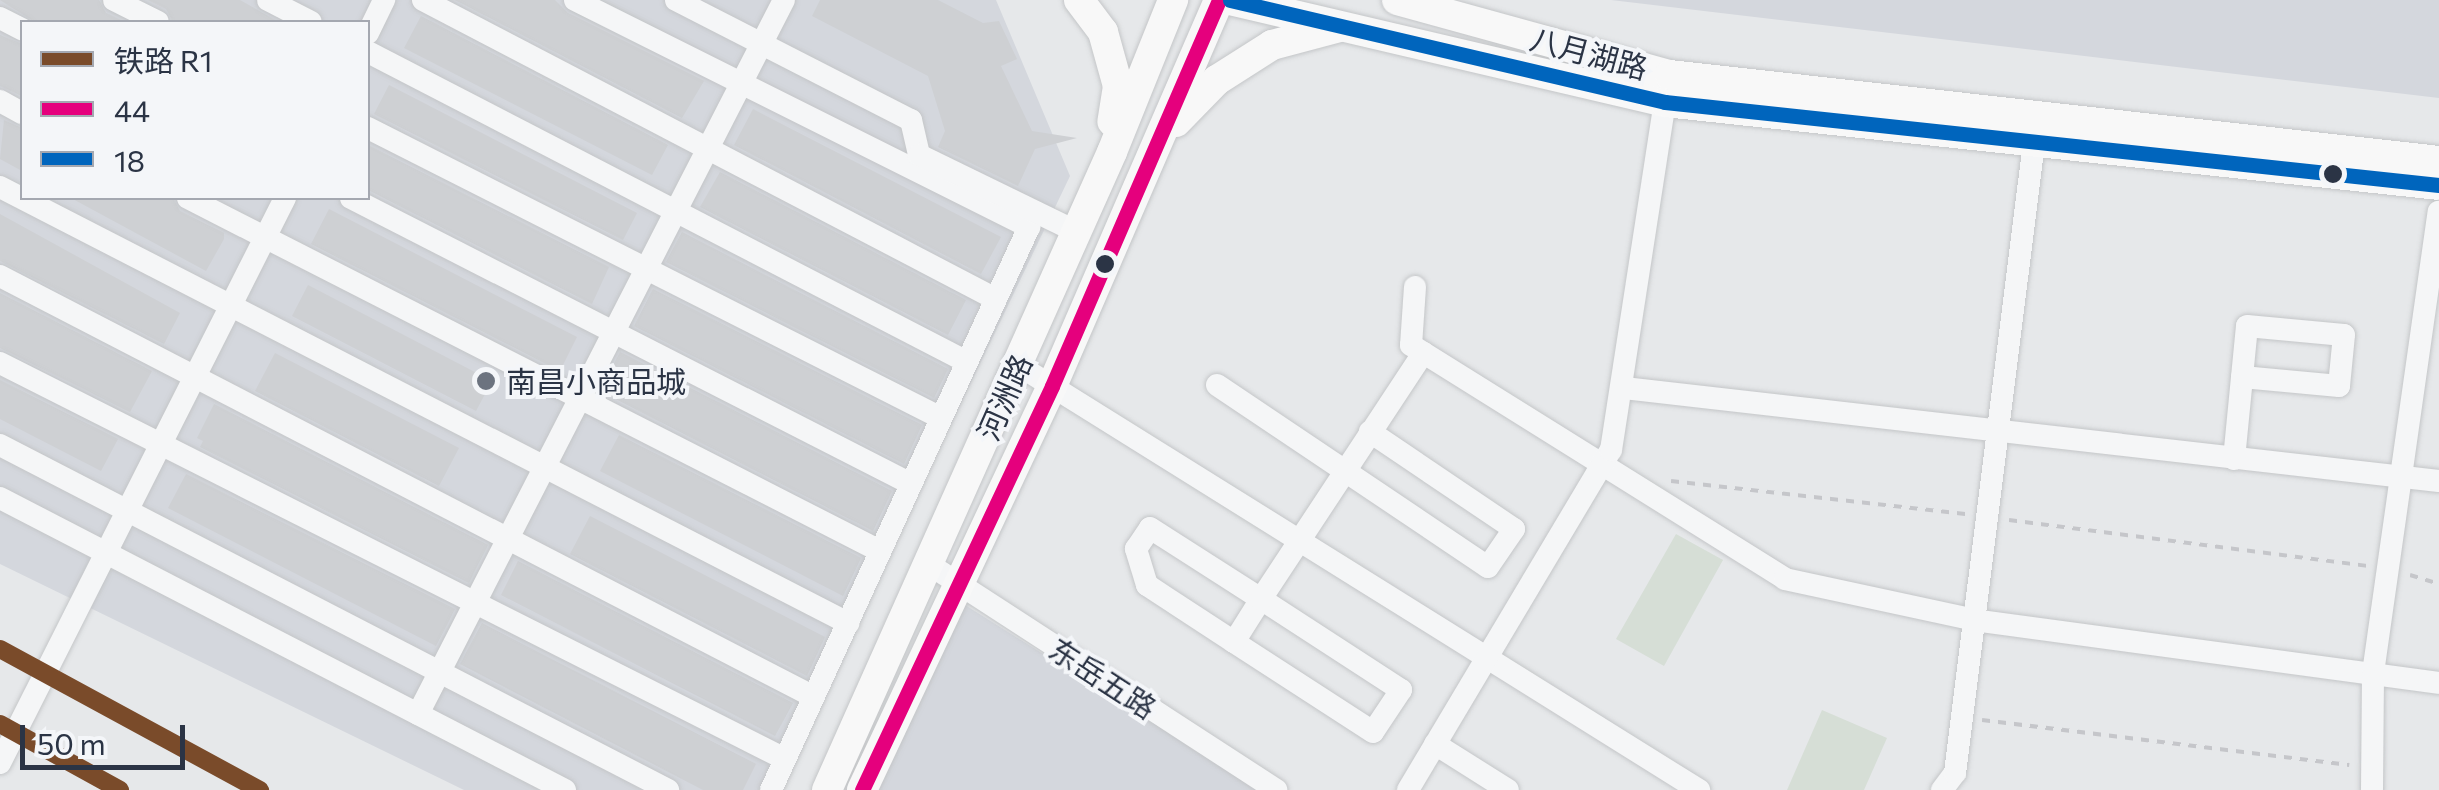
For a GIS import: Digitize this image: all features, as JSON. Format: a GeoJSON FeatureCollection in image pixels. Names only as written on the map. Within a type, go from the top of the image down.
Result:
{"type":"FeatureCollection","features":[{"type":"Feature","properties":{"kind":"main road"},"geometry":{"type":"LineString","coordinates":[[1079,0],[1103,32],[1118,86],[1105,167]]}},
{"type":"Feature","properties":{"kind":"main road","name":"河洲路"},"geometry":{"type":"LineString","coordinates":[[826,790],[1077,232],[1173,0]]}},
{"type":"Feature","properties":{"kind":"main road"},"geometry":{"type":"LineString","coordinates":[[862,790],[1052,386],[1219,0]]}},
{"type":"Feature","properties":{"kind":"main road","name":"八月湖路"},"geometry":{"type":"LineString","coordinates":[[1230,0],[1664,102],[2439,185]]}},
{"type":"Feature","properties":{"kind":"main road","name":"八月湖路"},"geometry":{"type":"LineString","coordinates":[[1398,0],[1670,75],[2439,161]]}},
{"type":"Feature","properties":{"kind":"main road"},"geometry":{"type":"LineString","coordinates":[[1150,159],[1186,108],[1218,80],[1272,45],[1343,26]]}},
{"type":"Feature","properties":{"kind":"street"},"geometry":{"type":"LineString","coordinates":[[114,0],[154,20]]}},
{"type":"Feature","properties":{"kind":"street"},"geometry":{"type":"LineString","coordinates":[[268,0],[307,20]]}},
{"type":"Feature","properties":{"kind":"street"},"geometry":{"type":"LineString","coordinates":[[370,29],[384,0]]}},
{"type":"Feature","properties":{"kind":"street"},"geometry":{"type":"LineString","coordinates":[[423,0],[996,300]]}},
{"type":"Feature","properties":{"kind":"street"},"geometry":{"type":"LineString","coordinates":[[676,0],[911,120],[919,155],[1077,232]]}},
{"type":"Feature","properties":{"kind":"street"},"geometry":{"type":"LineString","coordinates":[[418,714],[784,0]]}},
{"type":"Feature","properties":{"kind":"street"},"geometry":{"type":"LineString","coordinates":[[580,1],[1028,227],[771,790]]}},
{"type":"Feature","properties":{"kind":"street"},"geometry":{"type":"LineString","coordinates":[[370,53],[967,362]]}},
{"type":"Feature","properties":{"kind":"street"},"geometry":{"type":"LineString","coordinates":[[1408,790],[1485,656],[1611,471],[1664,102]]}},
{"type":"Feature","properties":{"kind":"street"},"geometry":{"type":"LineString","coordinates":[[370,129],[941,418]]}},
{"type":"Feature","properties":{"kind":"street"},"geometry":{"type":"LineString","coordinates":[[1942,790],[1955,773],[2034,142]]}},
{"type":"Feature","properties":{"kind":"street"},"geometry":{"type":"LineString","coordinates":[[25,200],[848,623]]}},
{"type":"Feature","properties":{"kind":"street"},"geometry":{"type":"LineString","coordinates":[[192,200],[880,552]]}},
{"type":"Feature","properties":{"kind":"street"},"geometry":{"type":"LineString","coordinates":[[0,763],[284,200]]}},
{"type":"Feature","properties":{"kind":"street"},"geometry":{"type":"LineString","coordinates":[[355,200],[911,484]]}},
{"type":"Feature","properties":{"kind":"street"},"geometry":{"type":"LineString","coordinates":[[2372,779],[2372,673],[2439,212]]}},
{"type":"Feature","properties":{"kind":"street"},"geometry":{"type":"LineString","coordinates":[[0,276],[814,696]]}},
{"type":"Feature","properties":{"kind":"street"},"geometry":{"type":"LineString","coordinates":[[1415,286],[1410,345],[1785,580],[1974,620],[2439,683]]}},
{"type":"Feature","properties":{"kind":"street"},"geometry":{"type":"LineString","coordinates":[[2234,458],[2247,326],[2344,335],[2339,386],[2242,377]]}},
{"type":"Feature","properties":{"kind":"street"},"geometry":{"type":"LineString","coordinates":[[1234,642],[1423,353]]}},
{"type":"Feature","properties":{"kind":"street"},"geometry":{"type":"LineString","coordinates":[[0,363],[785,759]]}},
{"type":"Feature","properties":{"kind":"street"},"geometry":{"type":"LineString","coordinates":[[1018,365],[1699,790]]}},
{"type":"Feature","properties":{"kind":"street"},"geometry":{"type":"LineString","coordinates":[[1217,385],[1488,567],[1514,528],[1370,432]]}},
{"type":"Feature","properties":{"kind":"street"},"geometry":{"type":"LineString","coordinates":[[1624,388],[2439,481]]}},
{"type":"Feature","properties":{"kind":"street"},"geometry":{"type":"LineString","coordinates":[[0,444],[668,790]]}},
{"type":"Feature","properties":{"kind":"street"},"geometry":{"type":"LineString","coordinates":[[0,498],[564,790]]}},
{"type":"Feature","properties":{"kind":"street"},"geometry":{"type":"LineString","coordinates":[[1150,528],[1261,598],[1400,690],[1372,732],[1147,585],[1136,548],[1150,528]]}},
{"type":"Feature","properties":{"kind":"street","name":"东岳五路"},"geometry":{"type":"LineString","coordinates":[[930,566],[1276,790]]}},
{"type":"Feature","properties":{"kind":"street"},"geometry":{"type":"LineString","coordinates":[[1435,744],[1508,790]]}},
{"type":"Feature","properties":{"kind":"path"},"geometry":{"type":"LineString","coordinates":[[1611,471],[2388,569],[2439,584]]}},
{"type":"Feature","properties":{"kind":"path"},"geometry":{"type":"LineString","coordinates":[[1962,718],[2372,779]]}},
{"type":"Feature","properties":{"kind":"shaded area","name":"南昌小商品城"},"geometry":{"type":"Polygon","coordinates":[[[0,0],[996,0],[1070,176],[776,790],[464,790],[0,564],[0,0]]]}},
{"type":"Feature","properties":{"kind":"shaded area"},"geometry":{"type":"Polygon","coordinates":[[[1611,0],[2439,0],[2439,98],[1611,0]]]}},
{"type":"Feature","properties":{"kind":"shaded area"},"geometry":{"type":"Polygon","coordinates":[[[1676,534],[1723,560],[1664,666],[1616,639],[1676,534]]]}},
{"type":"Feature","properties":{"kind":"shaded area"},"geometry":{"type":"Polygon","coordinates":[[[965,605],[1261,790],[874,790],[965,605]]]}},
{"type":"Feature","properties":{"kind":"shaded area"},"geometry":{"type":"Polygon","coordinates":[[[1822,710],[1887,738],[1864,790],[1787,790],[1822,710]]]}},
{"type":"Feature","properties":{"kind":"building"},"geometry":{"type":"Polygon","coordinates":[[[0,0],[99,0],[106,13],[121,20],[32,20],[0,0]]]}},
{"type":"Feature","properties":{"kind":"building"},"geometry":{"type":"Polygon","coordinates":[[[148,0],[240,0],[275,20],[172,20],[166,9],[148,0]]]}},
{"type":"Feature","properties":{"kind":"building"},"geometry":{"type":"Polygon","coordinates":[[[455,0],[555,0],[568,13],[704,81],[682,118],[455,0]]]}},
{"type":"Feature","properties":{"kind":"building"},"geometry":{"type":"Polygon","coordinates":[[[820,0],[938,0],[983,23],[999,21],[1017,59],[1001,66],[1032,131],[1077,138],[1035,149],[1018,186],[938,147],[945,131],[928,76],[812,16],[820,0]]]}},
{"type":"Feature","properties":{"kind":"building"},"geometry":{"type":"Polygon","coordinates":[[[421,16],[668,145],[652,175],[404,48],[421,16]]]}},
{"type":"Feature","properties":{"kind":"building"},"geometry":{"type":"Polygon","coordinates":[[[0,35],[20,43],[20,95],[0,86],[0,35]]]}},
{"type":"Feature","properties":{"kind":"building"},"geometry":{"type":"Polygon","coordinates":[[[389,85],[637,213],[623,240],[374,114],[389,85]]]}},
{"type":"Feature","properties":{"kind":"building"},"geometry":{"type":"Polygon","coordinates":[[[753,109],[1001,237],[981,274],[734,145],[753,109]]]}},
{"type":"Feature","properties":{"kind":"building"},"geometry":{"type":"Polygon","coordinates":[[[4,120],[20,127],[20,170],[0,159],[4,120]]]}},
{"type":"Feature","properties":{"kind":"building"},"geometry":{"type":"Polygon","coordinates":[[[370,146],[609,267],[592,304],[370,191],[370,146]]]}},
{"type":"Feature","properties":{"kind":"building"},"geometry":{"type":"Polygon","coordinates":[[[720,172],[966,300],[948,335],[700,207],[720,172]]]}},
{"type":"Feature","properties":{"kind":"building"},"geometry":{"type":"Polygon","coordinates":[[[75,200],[174,200],[180,211],[224,233],[206,271],[75,200]]]}},
{"type":"Feature","properties":{"kind":"building"},"geometry":{"type":"Polygon","coordinates":[[[329,209],[577,337],[560,371],[311,244],[329,209]]]}},
{"type":"Feature","properties":{"kind":"building"},"geometry":{"type":"Polygon","coordinates":[[[0,214],[180,313],[164,344],[0,261],[0,214]]]}},
{"type":"Feature","properties":{"kind":"building"},"geometry":{"type":"Polygon","coordinates":[[[682,232],[948,369],[934,398],[666,262],[682,232]]]}},
{"type":"Feature","properties":{"kind":"building"},"geometry":{"type":"Polygon","coordinates":[[[308,285],[492,381],[476,411],[292,316],[308,285]]]}},
{"type":"Feature","properties":{"kind":"building"},"geometry":{"type":"Polygon","coordinates":[[[653,289],[922,425],[904,464],[634,326],[653,289]]]}},
{"type":"Feature","properties":{"kind":"building"},"geometry":{"type":"Polygon","coordinates":[[[0,293],[152,371],[130,412],[0,348],[0,293]]]}},
{"type":"Feature","properties":{"kind":"building"},"geometry":{"type":"Polygon","coordinates":[[[620,352],[892,491],[873,531],[600,391],[620,352]]]}},
{"type":"Feature","properties":{"kind":"building"},"geometry":{"type":"Polygon","coordinates":[[[275,353],[459,448],[439,486],[255,391],[275,353]]]}},
{"type":"Feature","properties":{"kind":"building"},"geometry":{"type":"Polygon","coordinates":[[[0,380],[118,439],[101,471],[0,419],[0,380]]]}},
{"type":"Feature","properties":{"kind":"building"},"geometry":{"type":"Polygon","coordinates":[[[214,404],[488,545],[469,583],[200,447],[203,441],[197,438],[214,404]]]}},
{"type":"Feature","properties":{"kind":"building"},"geometry":{"type":"Polygon","coordinates":[[[619,435],[861,558],[843,596],[600,471],[619,435]]]}},
{"type":"Feature","properties":{"kind":"building"},"geometry":{"type":"Polygon","coordinates":[[[186,474],[455,609],[436,646],[168,508],[186,474]]]}},
{"type":"Feature","properties":{"kind":"building"},"geometry":{"type":"Polygon","coordinates":[[[590,516],[825,637],[807,676],[570,554],[590,516]]]}},
{"type":"Feature","properties":{"kind":"building"},"geometry":{"type":"Polygon","coordinates":[[[518,561],[793,703],[775,736],[501,595],[518,561]]]}},
{"type":"Feature","properties":{"kind":"building"},"geometry":{"type":"Polygon","coordinates":[[[482,623],[756,764],[743,790],[703,790],[460,664],[482,623]]]}},
{"type":"Feature","properties":{"kind":"rail line","name":"R1"},"geometry":{"type":"LineString","coordinates":[[0,649],[260,790]]}},
{"type":"Feature","properties":{"kind":"rail line","name":"R1"},"geometry":{"type":"LineString","coordinates":[[0,724],[120,790]]}},
{"type":"Feature","properties":{"kind":"transit line","name":"44"},"geometry":{"type":"LineString","coordinates":[[862,790],[1052,386],[1219,0]]}},
{"type":"Feature","properties":{"kind":"transit line","name":"18"},"geometry":{"type":"LineString","coordinates":[[1230,0],[1665,102],[2439,185]]}},
{"type":"Feature","properties":{"kind":"place","name":"南昌小商品城"},"geometry":{"type":"Point","coordinates":[486,381]}}]}
